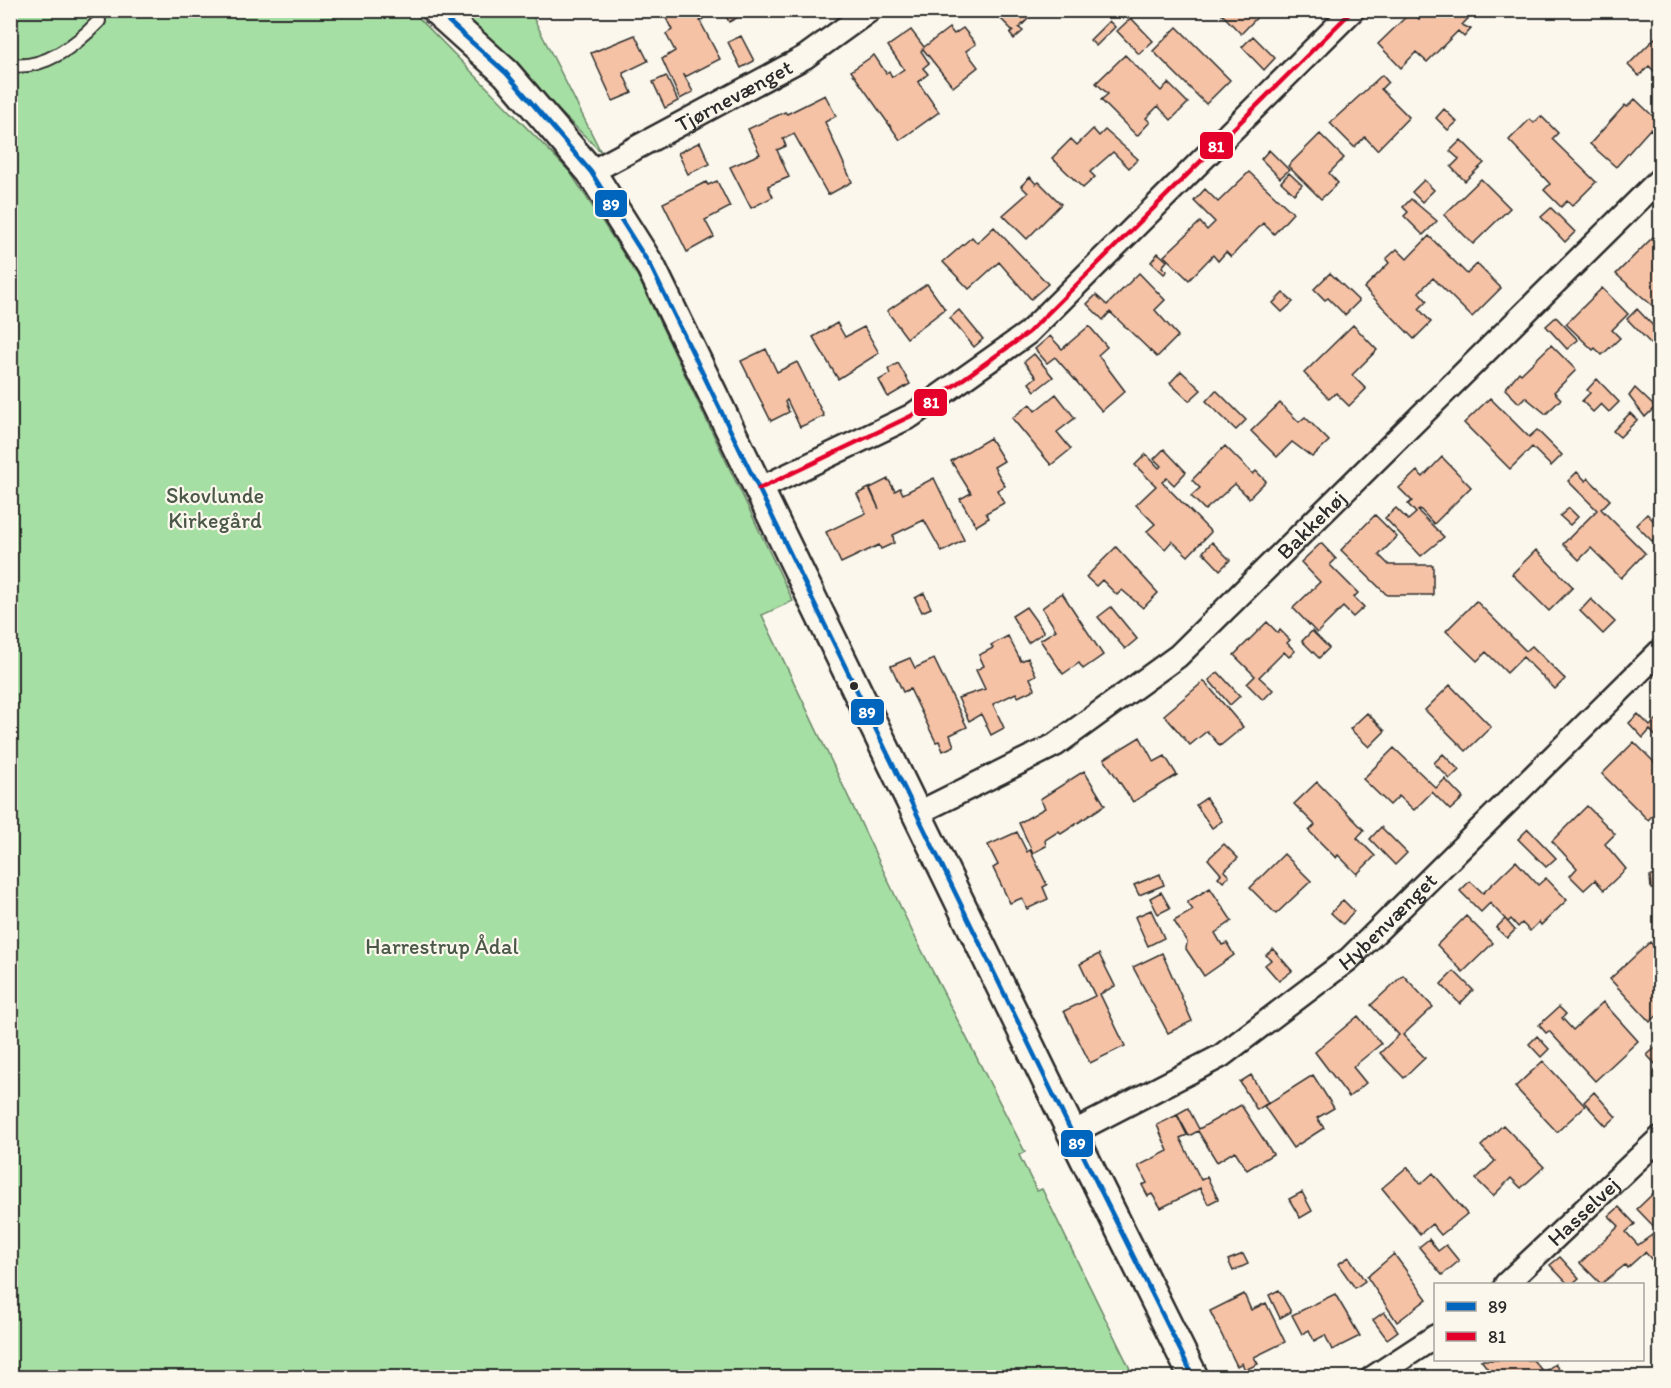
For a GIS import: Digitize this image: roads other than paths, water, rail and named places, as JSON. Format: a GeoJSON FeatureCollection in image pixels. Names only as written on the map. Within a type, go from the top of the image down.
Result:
{"type":"FeatureCollection","features":[{"type":"Feature","properties":{"kind":"street"},"geometry":{"type":"LineString","coordinates":[[436,10],[506,73],[591,172],[651,267],[1072,1133],[1194,1377]]}},
{"type":"Feature","properties":{"kind":"street","name":"Tjørnevænget"},"geometry":{"type":"LineString","coordinates":[[591,172],[805,57],[870,10]]}},
{"type":"Feature","properties":{"kind":"street"},"geometry":{"type":"LineString","coordinates":[[759,489],[911,416],[1028,333],[1353,10]]}},
{"type":"Feature","properties":{"kind":"street","name":"Bakkehøj"},"geometry":{"type":"LineString","coordinates":[[918,813],[1055,745],[1178,656],[1660,179]]}},
{"type":"Feature","properties":{"kind":"street","name":"Hybenvænget"},"geometry":{"type":"LineString","coordinates":[[1072,1133],[1221,1056],[1350,959],[1660,651]]}},
{"type":"Feature","properties":{"kind":"street","name":"Hasselvej"},"geometry":{"type":"LineString","coordinates":[[1507,1283],[1660,1138]]}},
{"type":"Feature","properties":{"kind":"street"},"geometry":{"type":"LineString","coordinates":[[1372,1377],[1434,1337]]}},
{"type":"Feature","properties":{"kind":"lane"},"geometry":{"type":"LineString","coordinates":[[10,65],[18,66],[55,56],[80,42],[99,21]]}},
{"type":"Feature","properties":{"kind":"park label","name":"Skovlunde Kirkegård"},"geometry":{"type":"Point","coordinates":[215,508]}},
{"type":"Feature","properties":{"kind":"park label","name":"Harrestrup Ådal"},"geometry":{"type":"Point","coordinates":[442,946]}}]}
